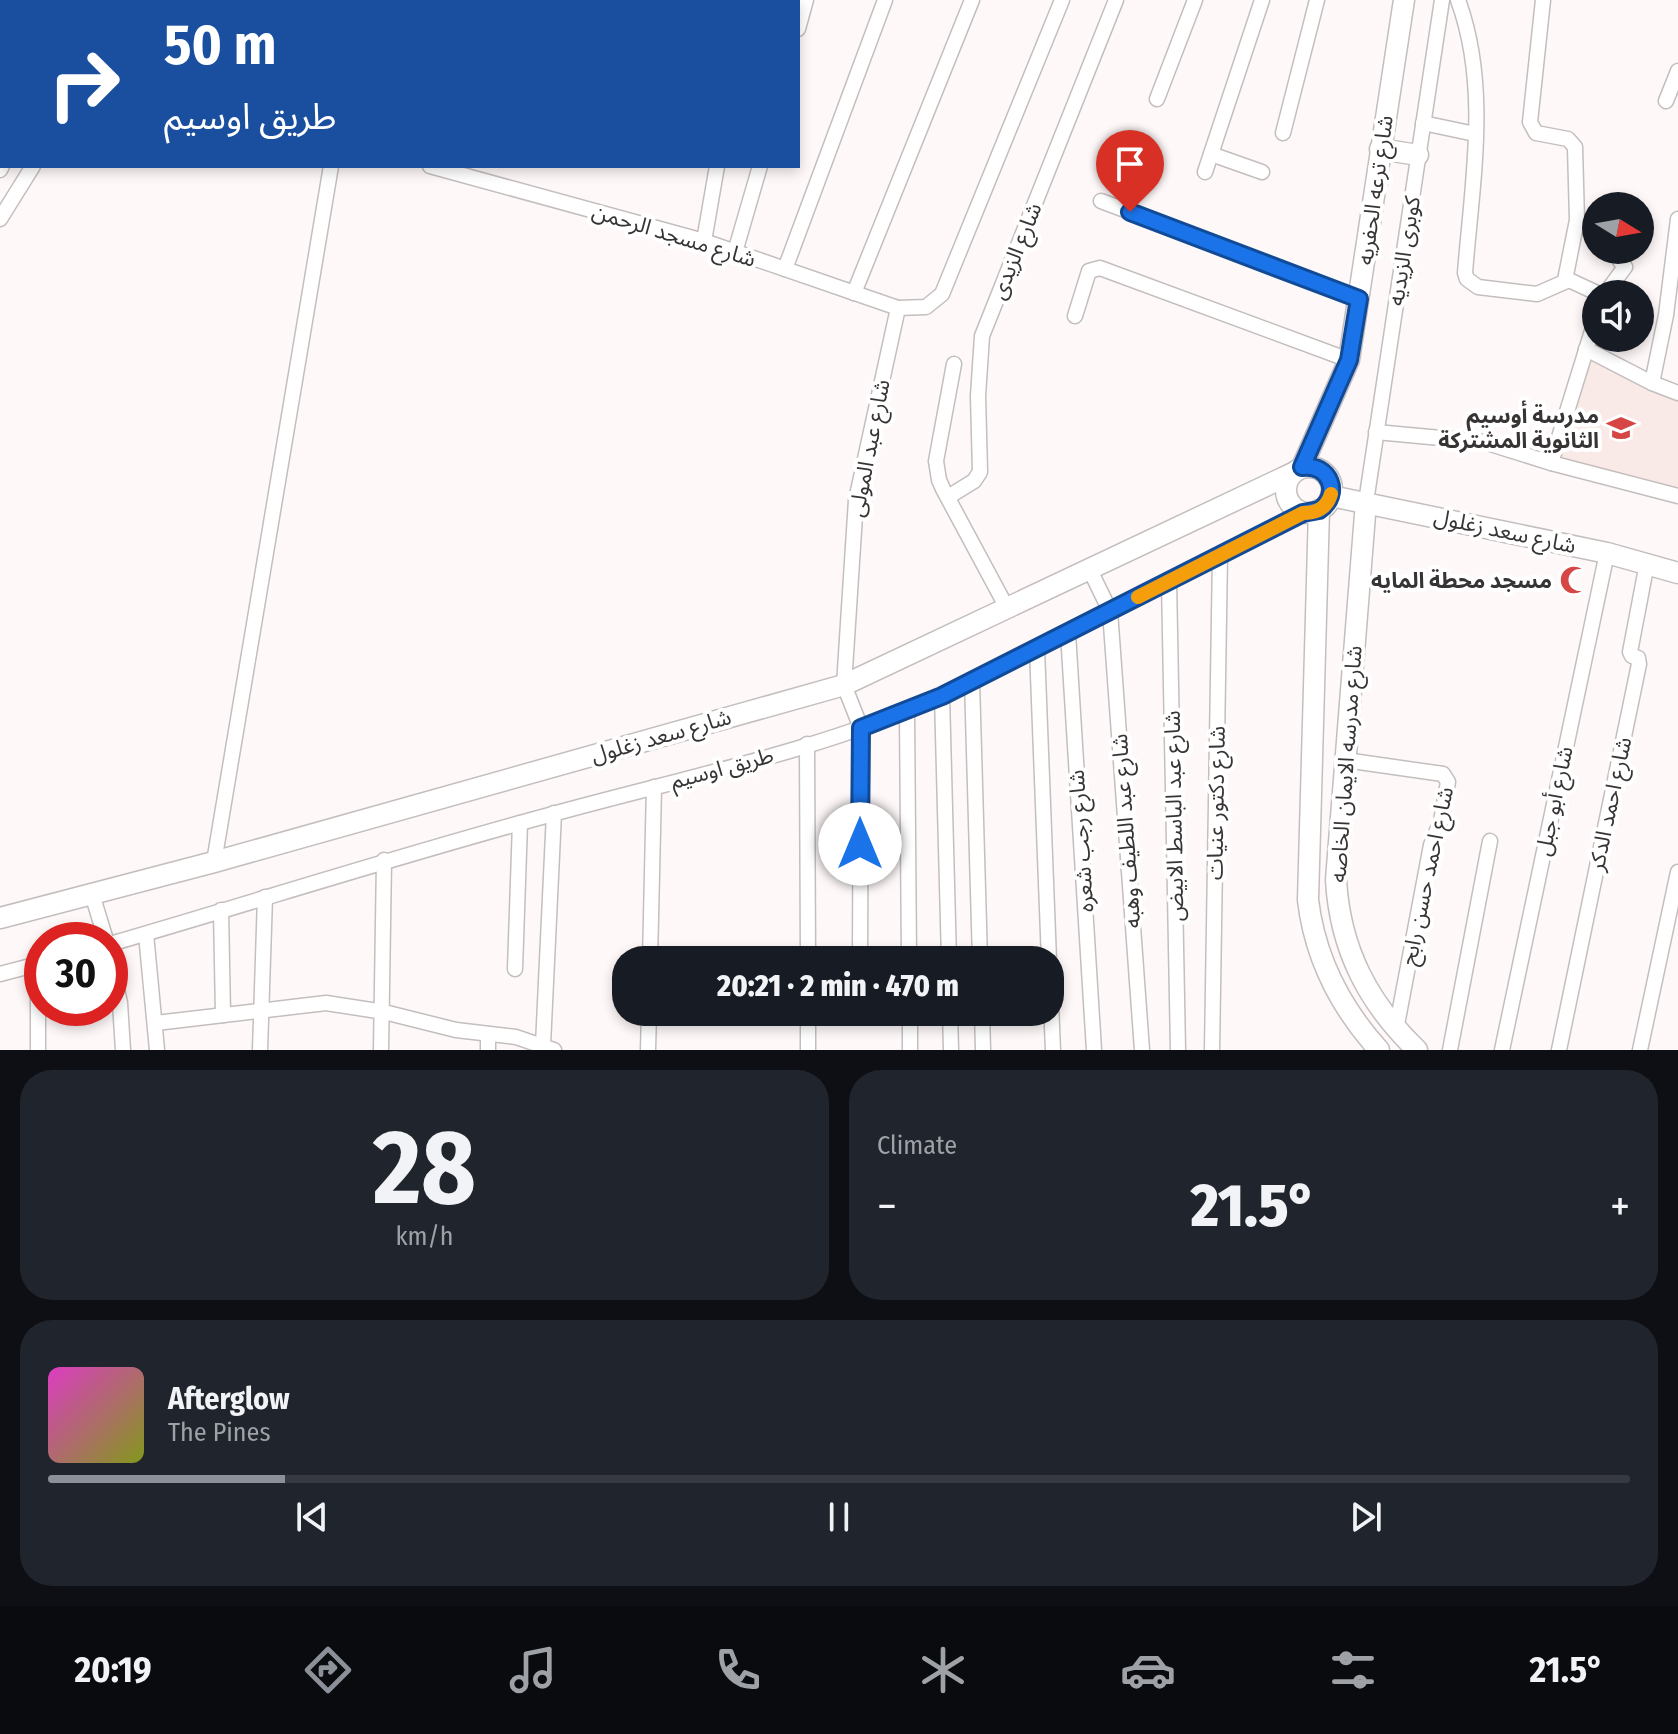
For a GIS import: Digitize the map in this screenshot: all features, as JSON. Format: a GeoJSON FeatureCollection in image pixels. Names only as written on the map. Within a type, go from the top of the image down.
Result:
{"type":"FeatureCollection","features":[{"type":"Feature","properties":{"kind":"street"},"geometry":{"type":"LineString","coordinates":[[800,22],[806,0]]}},
{"type":"Feature","properties":{"kind":"street"},"geometry":{"type":"LineString","coordinates":[[785,269],[885,0]]}},
{"type":"Feature","properties":{"kind":"street"},"geometry":{"type":"LineString","coordinates":[[854,293],[972,0]]}},
{"type":"Feature","properties":{"kind":"street","name":"شارع مسجد الرحمن"},"geometry":{"type":"LineString","coordinates":[[437,168],[704,241],[898,308],[926,307],[942,294],[1062,0]]}},
{"type":"Feature","properties":{"kind":"street","name":"شارع الزيدى"},"geometry":{"type":"LineString","coordinates":[[948,497],[974,481],[980,472],[978,396],[982,336],[1116,0]]}},
{"type":"Feature","properties":{"kind":"street"},"geometry":{"type":"LineString","coordinates":[[1157,99],[1195,0]]}},
{"type":"Feature","properties":{"kind":"street"},"geometry":{"type":"LineString","coordinates":[[1205,172],[1262,0]]}},
{"type":"Feature","properties":{"kind":"street"},"geometry":{"type":"LineString","coordinates":[[1283,133],[1317,0]]}},
{"type":"Feature","properties":{"kind":"street","name":"شارع ترعه الحفريه"},"geometry":{"type":"LineString","coordinates":[[1297,470],[1349,360],[1404,0]]}},
{"type":"Feature","properties":{"kind":"street","name":"كوبرى الزيديه"},"geometry":{"type":"LineString","coordinates":[[1366,502],[1442,0]]}},
{"type":"Feature","properties":{"kind":"street"},"geometry":{"type":"LineString","coordinates":[[1458,0],[1473,50],[1477,78],[1465,273],[1467,279],[1478,287],[1537,294],[1565,280],[1577,220],[1575,147],[1568,139],[1536,133],[1530,122],[1543,0]]}},
{"type":"Feature","properties":{"kind":"street"},"geometry":{"type":"LineString","coordinates":[[1666,101],[1678,71]]}},
{"type":"Feature","properties":{"kind":"street"},"geometry":{"type":"LineString","coordinates":[[1423,123],[1475,134]]}},
{"type":"Feature","properties":{"kind":"street"},"geometry":{"type":"LineString","coordinates":[[1380,149],[1418,155]]}},
{"type":"Feature","properties":{"kind":"street"},"geometry":{"type":"LineString","coordinates":[[1211,154],[1262,172]]}},
{"type":"Feature","properties":{"kind":"street"},"geometry":{"type":"LineString","coordinates":[[0,219],[32,168]]}},
{"type":"Feature","properties":{"kind":"street"},"geometry":{"type":"LineString","coordinates":[[214,862],[331,168]]}},
{"type":"Feature","properties":{"kind":"street"},"geometry":{"type":"LineString","coordinates":[[704,241],[717,168]]}},
{"type":"Feature","properties":{"kind":"street"},"geometry":{"type":"LineString","coordinates":[[735,252],[759,168]]}},
{"type":"Feature","properties":{"kind":"street"},"geometry":{"type":"LineString","coordinates":[[1101,201],[1359,299]]}},
{"type":"Feature","properties":{"kind":"street"},"geometry":{"type":"LineString","coordinates":[[1652,383],[1666,315],[1678,219]]}},
{"type":"Feature","properties":{"kind":"street"},"geometry":{"type":"LineString","coordinates":[[1615,280],[1625,267],[1622,264]]}},
{"type":"Feature","properties":{"kind":"street"},"geometry":{"type":"LineString","coordinates":[[1075,316],[1089,271],[1100,268],[1349,360]]}},
{"type":"Feature","properties":{"kind":"street"},"geometry":{"type":"LineString","coordinates":[[1565,280],[1582,287]]}},
{"type":"Feature","properties":{"kind":"street","name":"شارع عبد المولى"},"geometry":{"type":"LineString","coordinates":[[844,685],[856,500],[898,308]]}},
{"type":"Feature","properties":{"kind":"street"},"geometry":{"type":"LineString","coordinates":[[1551,463],[1585,352]]}},
{"type":"Feature","properties":{"kind":"street"},"geometry":{"type":"LineString","coordinates":[[1592,352],[1678,393]]}},
{"type":"Feature","properties":{"kind":"street"},"geometry":{"type":"LineString","coordinates":[[954,364],[936,461],[939,480],[1007,608]]}},
{"type":"Feature","properties":{"kind":"street"},"geometry":{"type":"LineString","coordinates":[[1376,432],[1484,442],[1678,496]]}},
{"type":"Feature","properties":{"kind":"street"},"geometry":{"type":"LineString","coordinates":[[1316,467],[1327,476],[1332,489],[1318,506],[1294,508],[1287,497],[1286,484],[1297,470],[1316,467]]}},
{"type":"Feature","properties":{"kind":"street","name":"شارع سعد زغلول"},"geometry":{"type":"LineString","coordinates":[[0,918],[94,902],[214,862],[844,685],[1297,470]]}},
{"type":"Feature","properties":{"kind":"street","name":"شارع سعد زغلول"},"geometry":{"type":"LineString","coordinates":[[1318,506],[1366,502],[1676,567]]}},
{"type":"Feature","properties":{"kind":"street","name":"شارع مدرسه الايمان الخاصه"},"geometry":{"type":"LineString","coordinates":[[1366,502],[1336,880],[1340,915],[1357,971],[1381,1012],[1417,1050]]}},
{"type":"Feature","properties":{"kind":"street","name":"شارع مدرسه الايمان الخاصه"},"geometry":{"type":"LineString","coordinates":[[1318,506],[1308,900],[1313,932],[1333,986],[1349,1013],[1379,1050]]}},
{"type":"Feature","properties":{"kind":"street","name":"طريق اوسيم"},"geometry":{"type":"LineString","coordinates":[[128,939],[384,860],[807,744],[907,712],[1318,506]]}},
{"type":"Feature","properties":{"kind":"street","name":"شارع أبو جبل"},"geometry":{"type":"LineString","coordinates":[[1502,1050],[1607,553]]}},
{"type":"Feature","properties":{"kind":"street","name":"شارع دكتور عنيات"},"geometry":{"type":"LineString","coordinates":[[1212,1050],[1220,555]]}},
{"type":"Feature","properties":{"kind":"street","name":"شارع احمد الدكر"},"geometry":{"type":"LineString","coordinates":[[1559,1050],[1639,664],[1638,658],[1630,652],[1647,563]]}},
{"type":"Feature","properties":{"kind":"street"},"geometry":{"type":"LineString","coordinates":[[1089,568],[1110,611]]}},
{"type":"Feature","properties":{"kind":"street","name":"شارع عبد الباسط الابيض"},"geometry":{"type":"LineString","coordinates":[[1169,581],[1178,1050]]}},
{"type":"Feature","properties":{"kind":"street","name":"شارع عبد اللطيف وهبه"},"geometry":{"type":"LineString","coordinates":[[1110,611],[1142,1050]]}},
{"type":"Feature","properties":{"kind":"street","name":"شارع رجب شعره"},"geometry":{"type":"LineString","coordinates":[[1068,633],[1094,1050]]}},
{"type":"Feature","properties":{"kind":"street"},"geometry":{"type":"LineString","coordinates":[[1037,649],[1048,946]]}},
{"type":"Feature","properties":{"kind":"street"},"geometry":{"type":"LineString","coordinates":[[972,681],[980,946]]}},
{"type":"Feature","properties":{"kind":"street"},"geometry":{"type":"LineString","coordinates":[[844,685],[861,728],[860,946]]}},
{"type":"Feature","properties":{"kind":"street"},"geometry":{"type":"LineString","coordinates":[[942,696],[949,946]]}},
{"type":"Feature","properties":{"kind":"street"},"geometry":{"type":"LineString","coordinates":[[907,712],[909,946]]}},
{"type":"Feature","properties":{"kind":"street"},"geometry":{"type":"LineString","coordinates":[[1313,735],[1347,737]]}},
{"type":"Feature","properties":{"kind":"street"},"geometry":{"type":"LineString","coordinates":[[807,744],[808,946]]}},
{"type":"Feature","properties":{"kind":"street","name":"شارع احمد حسن رابح"},"geometry":{"type":"LineString","coordinates":[[1345,760],[1443,774],[1448,782],[1441,821],[1431,845],[1396,1030]]}},
{"type":"Feature","properties":{"kind":"street"},"geometry":{"type":"LineString","coordinates":[[650,946],[654,787]]}},
{"type":"Feature","properties":{"kind":"street"},"geometry":{"type":"LineString","coordinates":[[156,1023],[326,1003],[384,1012],[456,1030],[516,1037],[551,1049],[554,813]]}},
{"type":"Feature","properties":{"kind":"street"},"geometry":{"type":"LineString","coordinates":[[515,969],[520,823]]}},
{"type":"Feature","properties":{"kind":"street"},"geometry":{"type":"LineString","coordinates":[[1450,1050],[1490,841]]}},
{"type":"Feature","properties":{"kind":"street"},"geometry":{"type":"LineString","coordinates":[[381,1050],[384,860]]}},
{"type":"Feature","properties":{"kind":"street"},"geometry":{"type":"LineString","coordinates":[[1640,1050],[1678,872]]}},
{"type":"Feature","properties":{"kind":"street"},"geometry":{"type":"LineString","coordinates":[[260,1050],[265,897]]}},
{"type":"Feature","properties":{"kind":"street"},"geometry":{"type":"LineString","coordinates":[[94,902],[100,922]]}},
{"type":"Feature","properties":{"kind":"street"},"geometry":{"type":"LineString","coordinates":[[221,910],[223,1015]]}},
{"type":"Feature","properties":{"kind":"street"},"geometry":{"type":"LineString","coordinates":[[146,934],[157,1050]]}},
{"type":"Feature","properties":{"kind":"street"},"geometry":{"type":"LineString","coordinates":[[0,974],[24,967]]}},
{"type":"Feature","properties":{"kind":"street"},"geometry":{"type":"LineString","coordinates":[[38,1050],[39,1026]]}},
{"type":"Feature","properties":{"kind":"street"},"geometry":{"type":"LineString","coordinates":[[121,1026],[123,1050]]}},
{"type":"Feature","properties":{"kind":"street"},"geometry":{"type":"LineString","coordinates":[[648,1050],[649,1026]]}},
{"type":"Feature","properties":{"kind":"street"},"geometry":{"type":"LineString","coordinates":[[808,1026],[808,1050]]}},
{"type":"Feature","properties":{"kind":"street"},"geometry":{"type":"LineString","coordinates":[[910,1026],[910,1050]]}},
{"type":"Feature","properties":{"kind":"street"},"geometry":{"type":"LineString","coordinates":[[950,1026],[951,1050]]}},
{"type":"Feature","properties":{"kind":"street"},"geometry":{"type":"LineString","coordinates":[[982,1026],[983,1050]]}},
{"type":"Feature","properties":{"kind":"street"},"geometry":{"type":"LineString","coordinates":[[1052,1026],[1053,1050]]}},
{"type":"Feature","properties":{"kind":"street"},"geometry":{"type":"LineString","coordinates":[[488,1034],[488,1050]]}},
{"type":"Feature","properties":{"kind":"shaded area","name":"مدرسة أوسيم الثانوية المشتركة"},"geometry":{"type":"Polygon","coordinates":[[[1588,355],[1678,397],[1678,492],[1555,460],[1588,355]]]}},
{"type":"Feature","properties":{"kind":"slow traffic"},"geometry":{"type":"LineString","coordinates":[[1138,597],[1303,513],[1319,510],[1329,502],[1331,494]]}},
{"type":"Feature","properties":{"kind":"place","name":"مدرسة أوسيم الثانوية المشتركة"},"geometry":{"type":"Point","coordinates":[1621,428]}},
{"type":"Feature","properties":{"kind":"place","name":"مسجد محطة المايه"},"geometry":{"type":"Point","coordinates":[1574,580]}},
{"type":"Feature","properties":{"kind":"route"},"geometry":{"type":"LineString","coordinates":[[860,844],[861,728],[942,696],[1303,513],[1319,510],[1329,502],[1332,489],[1327,476],[1316,467],[1302,467],[1349,360],[1359,299],[1130,212]]}}]}
